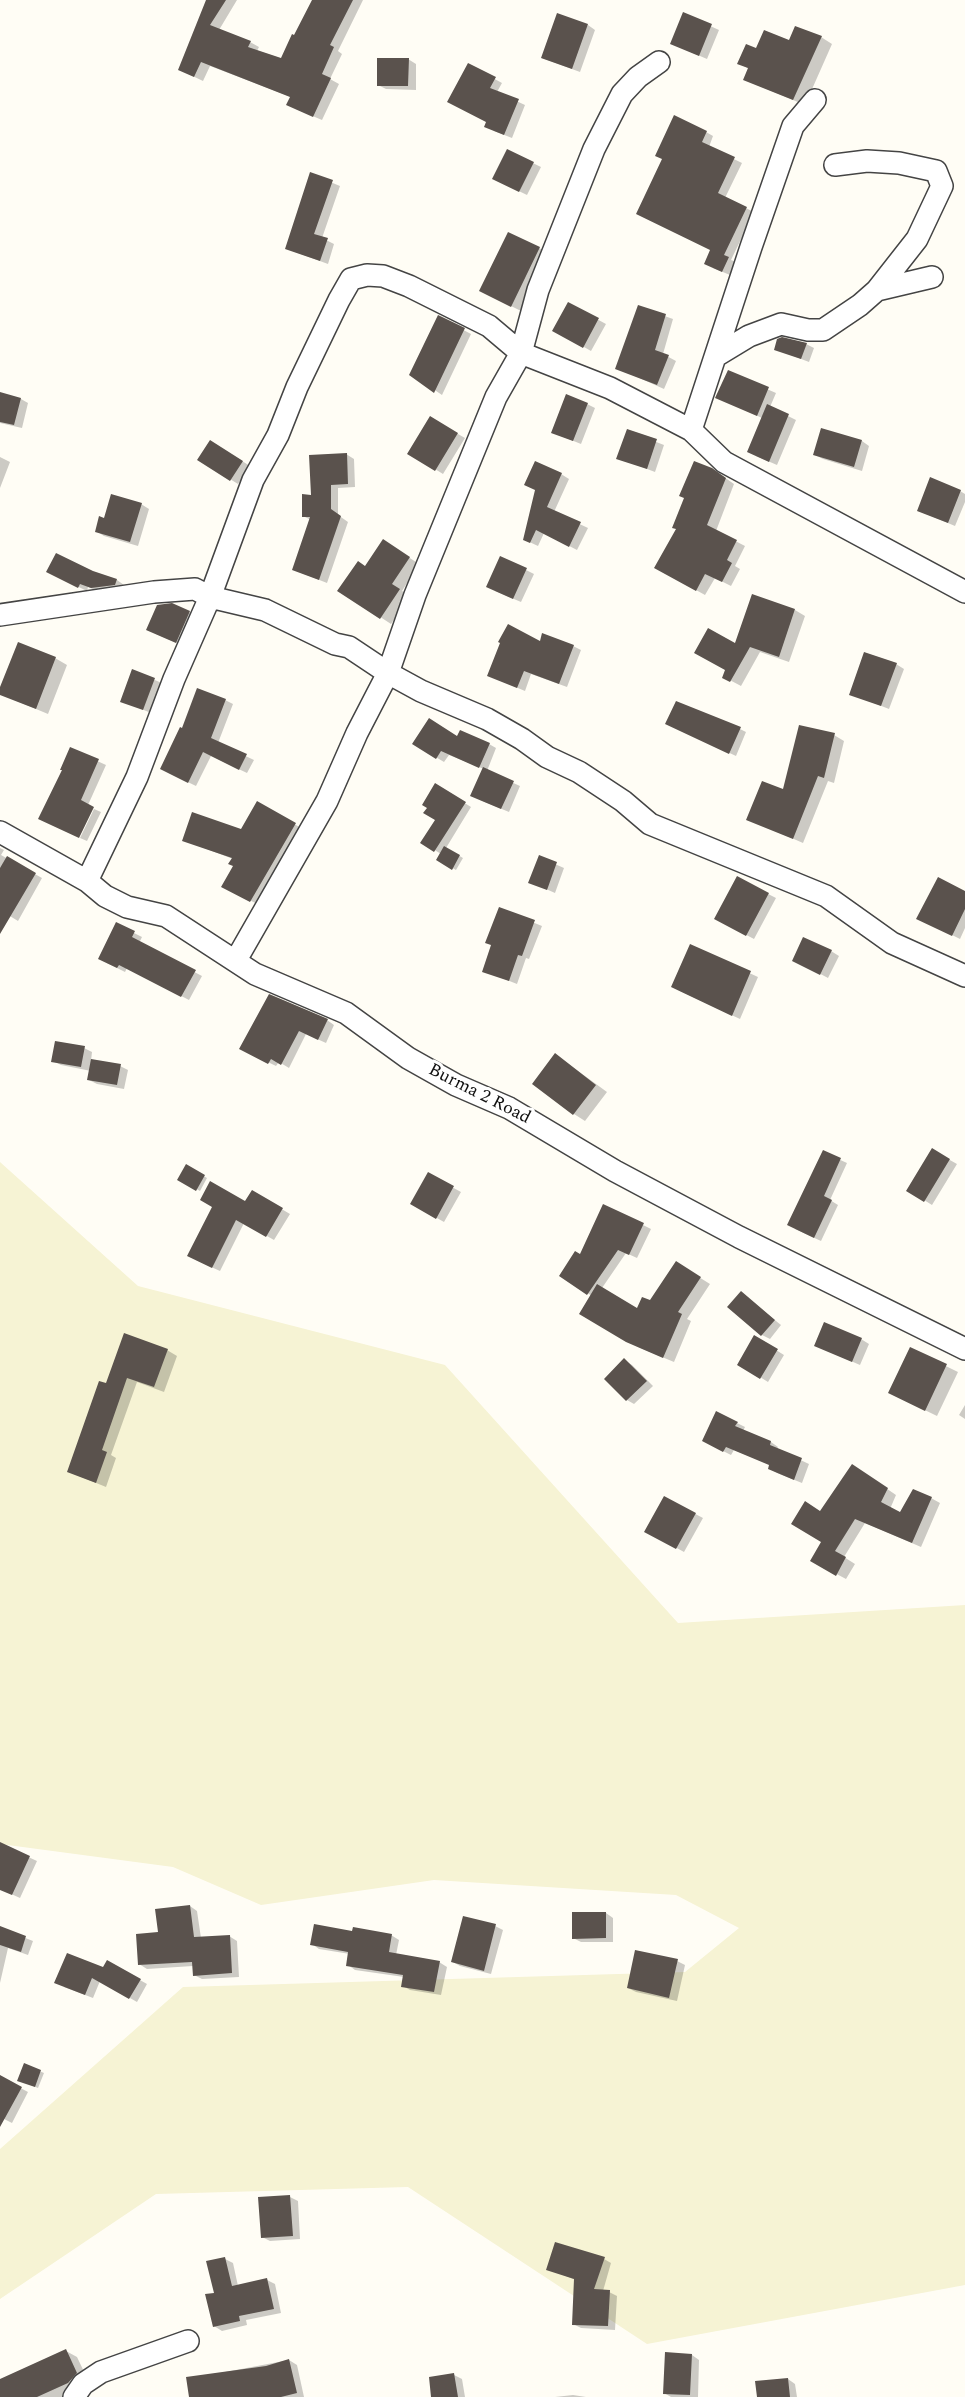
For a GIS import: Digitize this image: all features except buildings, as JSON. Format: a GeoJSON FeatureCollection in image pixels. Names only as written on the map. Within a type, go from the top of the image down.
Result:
{"type":"FeatureCollection","features":[{"type":"Feature","properties":{"kind":"street"},"geometry":{"type":"LineString","coordinates":[[236,960],[327,801],[357,733],[388,673],[415,595],[496,397],[521,353],[538,290],[598,140],[622,94],[638,77],[658,62]]}},
{"type":"Feature","properties":{"kind":"street"},"geometry":{"type":"LineString","coordinates":[[691,430],[751,247],[794,126],[815,100]]}},
{"type":"Feature","properties":{"kind":"street"},"geometry":{"type":"LineString","coordinates":[[716,356],[749,336],[781,324],[808,330],[823,330],[860,305],[877,290],[917,239],[942,186],[936,171],[921,167],[867,161],[835,165]]}},
{"type":"Feature","properties":{"kind":"street"},"geometry":{"type":"LineString","coordinates":[[87,881],[137,777],[174,679],[210,597],[253,480],[278,435],[297,387],[351,279],[367,275],[382,276],[410,286],[489,326],[521,353],[610,388],[691,430],[724,462],[965,592]]}},
{"type":"Feature","properties":{"kind":"street"},"geometry":{"type":"LineString","coordinates":[[877,290],[932,277]]}},
{"type":"Feature","properties":{"kind":"street"},"geometry":{"type":"LineString","coordinates":[[0,615],[154,592],[195,589],[210,597],[265,610],[335,644],[349,647],[388,673],[421,691],[487,719],[522,739],[547,757],[579,772],[623,801],[650,824],[826,896],[892,942],[965,976]]}},
{"type":"Feature","properties":{"kind":"street","name":"Burma 2 Road"},"geometry":{"type":"LineString","coordinates":[[0,832],[87,881],[105,896],[127,907],[166,916],[199,940],[236,960],[255,974],[346,1013],[408,1058],[456,1085],[509,1108],[615,1171],[687,1210],[965,1349]]}},
{"type":"Feature","properties":{"kind":"street"},"geometry":{"type":"LineString","coordinates":[[74,2397],[83,2384],[100,2372],[189,2341]]}},
{"type":"Feature","properties":{"kind":"shaded area"},"geometry":{"type":"Polygon","coordinates":[[[0,1162],[138,1286],[445,1365],[678,1623],[965,1605],[965,2285],[647,2344],[408,2187],[156,2194],[0,2299],[0,2149],[183,1987],[685,1972],[739,1928],[676,1895],[434,1880],[261,1905],[173,1867],[0,1844],[0,1162]]]}}]}
